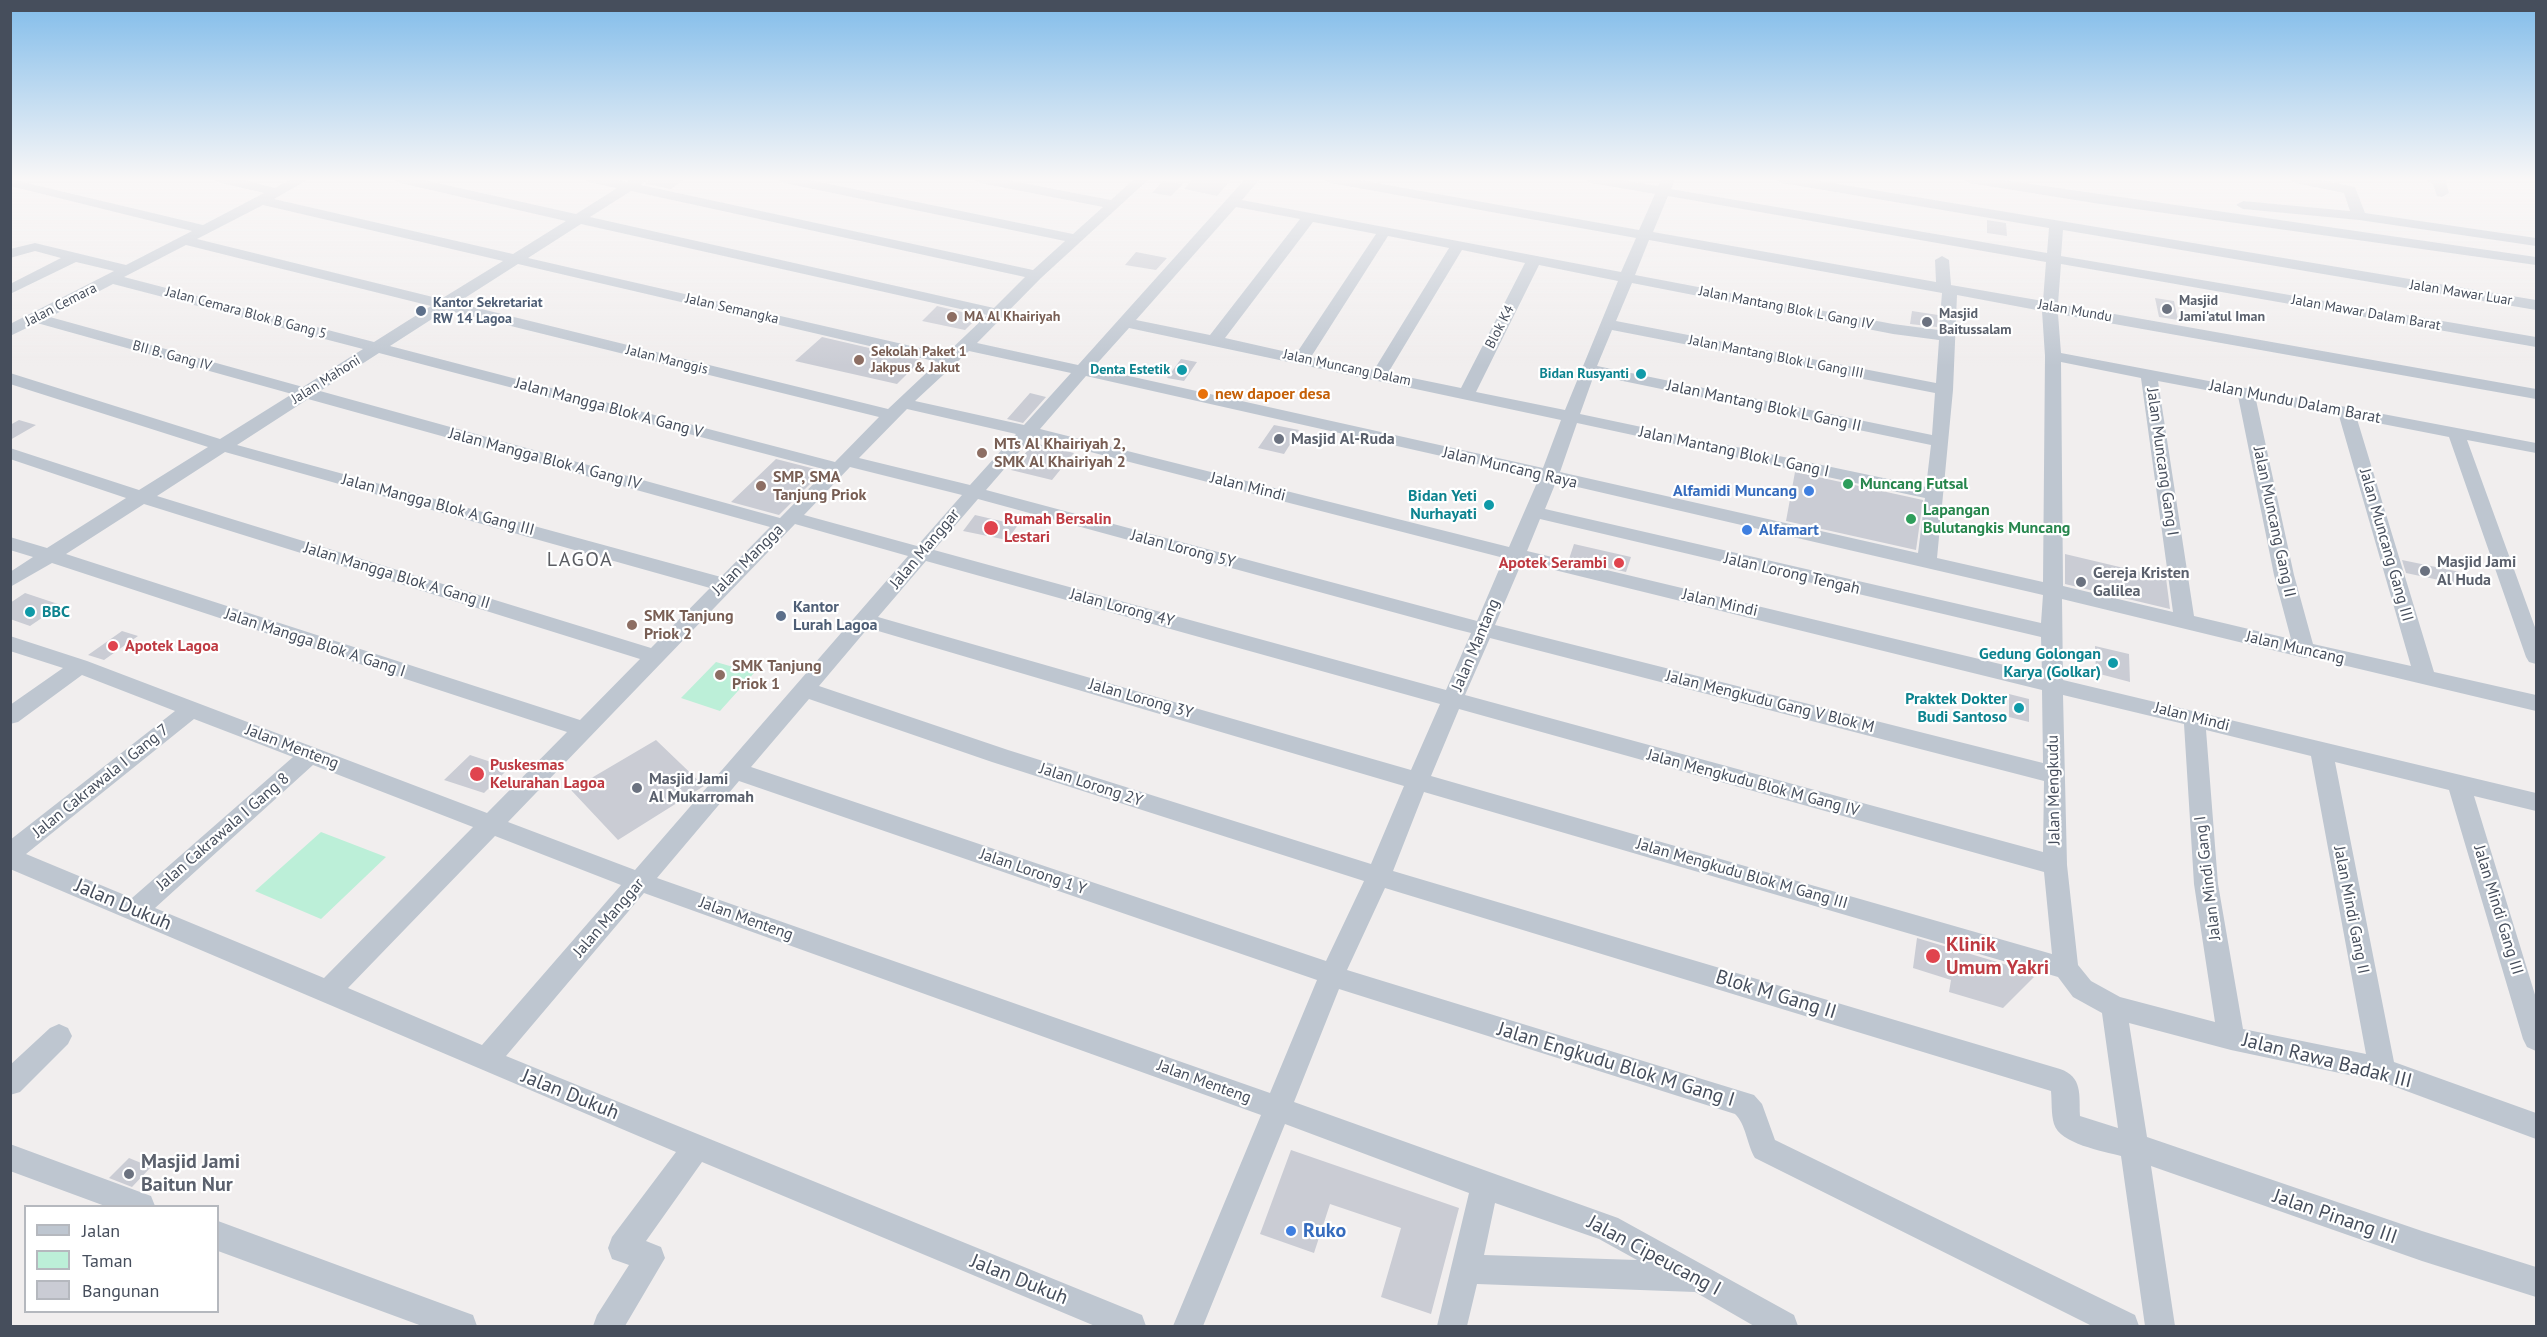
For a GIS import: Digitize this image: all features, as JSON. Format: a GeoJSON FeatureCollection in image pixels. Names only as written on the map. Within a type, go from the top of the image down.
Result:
{"type":"FeatureCollection","features":[{"type":"Feature","properties":{"kind":"street","name":"Jalan Cemara"},"geometry":{"type":"LineString","coordinates":[[10,331],[185,241]]}},
{"type":"Feature","properties":{"kind":"street","name":"Jalan Manggis"},"geometry":{"type":"LineString","coordinates":[[188,241],[442,305],[898,409]]}},
{"type":"Feature","properties":{"kind":"street","name":"Jalan Semangka"},"geometry":{"type":"LineString","coordinates":[[442,241],[950,360]]}},
{"type":"Feature","properties":{"kind":"street","name":"Jalan Mahoni"},"geometry":{"type":"LineString","coordinates":[[10,581],[543,241]]}},
{"type":"Feature","properties":{"kind":"street"},"geometry":{"type":"LineString","coordinates":[[680,241],[997,313]]}},
{"type":"Feature","properties":{"kind":"street"},"geometry":{"type":"LineString","coordinates":[[890,241],[1036,275]]}},
{"type":"Feature","properties":{"kind":"street","name":"Jalan Mangga"},"geometry":{"type":"LineString","coordinates":[[328,991],[843,464],[1036,275],[1075,241]]}},
{"type":"Feature","properties":{"kind":"street","name":"Jalan Manggar"},"geometry":{"type":"LineString","coordinates":[[486,1060],[974,492],[1198,241]]}},
{"type":"Feature","properties":{"kind":"street"},"geometry":{"type":"LineString","coordinates":[[1215,340],[1290,241]]}},
{"type":"Feature","properties":{"kind":"street"},"geometry":{"type":"LineString","coordinates":[[1301,358],[1378,241]]}},
{"type":"Feature","properties":{"kind":"street","name":"Jalan Mantang Blok L Gang IV"},"geometry":{"type":"LineString","coordinates":[[1433,241],[1893,329],[1946,336]]}},
{"type":"Feature","properties":{"kind":"street","name":"Jalan Mantang"},"geometry":{"type":"LineString","coordinates":[[1188,1326],[1332,975],[1379,875],[1418,779],[1484,630],[1514,554],[1549,477],[1588,369],[1643,241]]}},
{"type":"Feature","properties":{"kind":"street","name":"Jalan Mundu"},"geometry":{"type":"LineString","coordinates":[[1682,241],[2536,394]]}},
{"type":"Feature","properties":{"kind":"street","name":"Jalan Mawar Dalam Barat"},"geometry":{"type":"LineString","coordinates":[[1958,241],[2054,260],[2536,342]]}},
{"type":"Feature","properties":{"kind":"street","name":"Jalan Mengkudu"},"geometry":{"type":"LineString","coordinates":[[2052,241],[2054,260],[2050,307],[2053,356],[2054,589],[2051,632],[2054,683],[2055,865],[2066,969]]}},
{"type":"Feature","properties":{"kind":"street","name":"Jalan Mawar Luar"},"geometry":{"type":"LineString","coordinates":[[2234,241],[2536,305]]}},
{"type":"Feature","properties":{"kind":"street"},"geometry":{"type":"LineString","coordinates":[[2373,241],[2536,261]]}},
{"type":"Feature","properties":{"kind":"street"},"geometry":{"type":"LineString","coordinates":[[1379,375],[1457,246]]}},
{"type":"Feature","properties":{"kind":"street"},"geometry":{"type":"LineString","coordinates":[[10,254],[35,247],[128,270]]}},
{"type":"Feature","properties":{"kind":"street"},"geometry":{"type":"LineString","coordinates":[[10,290],[74,257]]}},
{"type":"Feature","properties":{"kind":"street","name":"Blok K4"},"geometry":{"type":"LineString","coordinates":[[1466,394],[1534,260]]}},
{"type":"Feature","properties":{"kind":"street"},"geometry":{"type":"LineString","coordinates":[[1927,562],[1944,390],[1947,289],[1942,260]]}},
{"type":"Feature","properties":{"kind":"street","name":"Jalan Cemara Blok B Gang 5"},"geometry":{"type":"LineString","coordinates":[[113,279],[378,347]]}},
{"type":"Feature","properties":{"kind":"street","name":"BII B. Gang IV"},"geometry":{"type":"LineString","coordinates":[[38,318],[307,393]]}},
{"type":"Feature","properties":{"kind":"street","name":"Jalan Muncang Dalam"},"geometry":{"type":"LineString","coordinates":[[1125,322],[1569,417]]}},
{"type":"Feature","properties":{"kind":"street","name":"Jalan Mantang Blok L Gang III"},"geometry":{"type":"LineString","coordinates":[[1608,324],[1944,390]]}},
{"type":"Feature","properties":{"kind":"street","name":"Jalan Muncang Raya"},"geometry":{"type":"LineString","coordinates":[[966,345],[2054,589]]}},
{"type":"Feature","properties":{"kind":"street","name":"Jalan Mangga Blok A Gang V"},"geometry":{"type":"LineString","coordinates":[[378,347],[843,464]]}},
{"type":"Feature","properties":{"kind":"street","name":"Jalan Mundu Dalam Barat"},"geometry":{"type":"LineString","coordinates":[[2053,356],[2536,448]]}},
{"type":"Feature","properties":{"kind":"street","name":"Jalan Mantang Blok L Gang II"},"geometry":{"type":"LineString","coordinates":[[1588,369],[1940,442]]}},
{"type":"Feature","properties":{"kind":"street","name":"Jalan Muncang Gang I"},"geometry":{"type":"LineString","coordinates":[[2149,375],[2184,622]]}},
{"type":"Feature","properties":{"kind":"street","name":"Jalan Mangga Blok A Gang III"},"geometry":{"type":"LineString","coordinates":[[10,378],[222,446],[724,585]]}},
{"type":"Feature","properties":{"kind":"street","name":"Jalan Mangga Blok A Gang IV"},"geometry":{"type":"LineString","coordinates":[[307,393],[787,521]]}},
{"type":"Feature","properties":{"kind":"street","name":"Jalan Muncang Gang II"},"geometry":{"type":"LineString","coordinates":[[2246,393],[2284,575],[2305,651]]}},
{"type":"Feature","properties":{"kind":"street","name":"Jalan Mindi"},"geometry":{"type":"LineString","coordinates":[[898,409],[1028,431],[1514,554],[2054,683],[2536,802]]}},
{"type":"Feature","properties":{"kind":"street","name":"Jalan Muncang Gang III"},"geometry":{"type":"LineString","coordinates":[[2347,413],[2425,677]]}},
{"type":"Feature","properties":{"kind":"street","name":"Jalan Mantang Blok L Gang I"},"geometry":{"type":"LineString","coordinates":[[1569,417],[1933,494]]}},
{"type":"Feature","properties":{"kind":"street"},"geometry":{"type":"LineString","coordinates":[[2456,433],[2536,657]]}},
{"type":"Feature","properties":{"kind":"street","name":"Jalan Mangga Blok A Gang II"},"geometry":{"type":"LineString","coordinates":[[10,453],[141,497],[653,657]]}},
{"type":"Feature","properties":{"kind":"street","name":"Jalan Lorong 5Y"},"geometry":{"type":"LineString","coordinates":[[843,464],[974,492],[1484,630]]}},
{"type":"Feature","properties":{"kind":"street","name":"Jalan Lorong Tengah"},"geometry":{"type":"LineString","coordinates":[[1533,512],[2051,632]]}},
{"type":"Feature","properties":{"kind":"street","name":"Jalan Lorong 4Y"},"geometry":{"type":"LineString","coordinates":[[787,521],[922,553],[1453,699]]}},
{"type":"Feature","properties":{"kind":"street","name":"Jalan Mangga Blok A Gang I"},"geometry":{"type":"LineString","coordinates":[[10,543],[583,729]]}},
{"type":"Feature","properties":{"kind":"street","name":"Jalan Muncang"},"geometry":{"type":"LineString","coordinates":[[2054,589],[2305,651],[2536,703]]}},
{"type":"Feature","properties":{"kind":"street","name":"Jalan Lorong 3Y"},"geometry":{"type":"LineString","coordinates":[[864,620],[1418,779]]}},
{"type":"Feature","properties":{"kind":"street","name":"Jalan Mengkudu Gang V Blok M"},"geometry":{"type":"LineString","coordinates":[[1484,630],[2055,775]]}},
{"type":"Feature","properties":{"kind":"street","name":"Jalan Menteng"},"geometry":{"type":"LineString","coordinates":[[10,643],[80,666],[640,882],[1276,1108],[1485,1185]]}},
{"type":"Feature","properties":{"kind":"street"},"geometry":{"type":"LineString","coordinates":[[10,716],[80,666]]}},
{"type":"Feature","properties":{"kind":"street","name":"Jalan Lorong 2Y"},"geometry":{"type":"LineString","coordinates":[[804,689],[1000,756],[1379,875]]}},
{"type":"Feature","properties":{"kind":"street","name":"Jalan Mengkudu Blok M Gang IV"},"geometry":{"type":"LineString","coordinates":[[1453,699],[2055,865]]}},
{"type":"Feature","properties":{"kind":"street","name":"Jalan Cakrawala I Gang 7"},"geometry":{"type":"LineString","coordinates":[[10,856],[192,709]]}},
{"type":"Feature","properties":{"kind":"street","name":"Jalan Mindi Gang I"},"geometry":{"type":"LineString","coordinates":[[2194,718],[2205,884],[2231,1038]]}},
{"type":"Feature","properties":{"kind":"street","name":"Jalan Mindi Gang II"},"geometry":{"type":"LineString","coordinates":[[2320,749],[2382,1070]]}},
{"type":"Feature","properties":{"kind":"street","name":"Jalan Cakrawala I Gang 8"},"geometry":{"type":"LineString","coordinates":[[135,910],[311,754]]}},
{"type":"Feature","properties":{"kind":"street","name":"Jalan Lorong 1 Y"},"geometry":{"type":"LineString","coordinates":[[734,770],[1332,975]]}},
{"type":"Feature","properties":{"kind":"street","name":"Jalan Mengkudu Blok M Gang III"},"geometry":{"type":"LineString","coordinates":[[1418,779],[2066,969]]}},
{"type":"Feature","properties":{"kind":"street","name":"Jalan Mindi Gang III"},"geometry":{"type":"LineString","coordinates":[[2458,782],[2536,1039]]}},
{"type":"Feature","properties":{"kind":"street","name":"Jalan Dukuh"},"geometry":{"type":"LineString","coordinates":[[10,856],[486,1060],[1131,1326]]}},
{"type":"Feature","properties":{"kind":"street","name":"Blok M Gang II"},"geometry":{"type":"LineString","coordinates":[[1379,875],[2060,1081],[2064,1084],[2067,1123],[2075,1129],[2136,1147]]}},
{"type":"Feature","properties":{"kind":"street"},"geometry":{"type":"LineString","coordinates":[[2066,969],[2082,989],[2114,1007],[2160,1326]]}},
{"type":"Feature","properties":{"kind":"street","name":"Jalan Engkudu Blok M Gang I"},"geometry":{"type":"LineString","coordinates":[[1332,975],[1744,1104],[1756,1116],[1756,1132],[1765,1149],[2124,1326]]}},
{"type":"Feature","properties":{"kind":"street","name":"Jalan Rawa Badak III"},"geometry":{"type":"LineString","coordinates":[[2114,1007],[2231,1038],[2382,1070],[2536,1126]]}},
{"type":"Feature","properties":{"kind":"street"},"geometry":{"type":"LineString","coordinates":[[16,1069],[59,1036]]}},
{"type":"Feature","properties":{"kind":"street"},"geometry":{"type":"LineString","coordinates":[[608,1326],[650,1258],[623,1248],[696,1147]]}},
{"type":"Feature","properties":{"kind":"street","name":"Jalan Pinang III"},"geometry":{"type":"LineString","coordinates":[[2136,1147],[2422,1246],[2536,1282]]}},
{"type":"Feature","properties":{"kind":"street"},"geometry":{"type":"LineString","coordinates":[[10,1157],[138,1205]]}},
{"type":"Feature","properties":{"kind":"street"},"geometry":{"type":"LineString","coordinates":[[1452,1326],[1485,1185]]}},
{"type":"Feature","properties":{"kind":"street","name":"Jalan Cipeucang I"},"geometry":{"type":"LineString","coordinates":[[1485,1185],[1600,1225],[1699,1277],[1783,1326]]}},
{"type":"Feature","properties":{"kind":"street"},"geometry":{"type":"LineString","coordinates":[[219,1236],[462,1326]]}},
{"type":"Feature","properties":{"kind":"street"},"geometry":{"type":"LineString","coordinates":[[1466,1269],[1699,1277]]}},
{"type":"Feature","properties":{"kind":"green space"},"geometry":{"type":"Polygon","coordinates":[[[716,662],[754,673],[720,711],[681,698],[716,662]]]}},
{"type":"Feature","properties":{"kind":"green space"},"geometry":{"type":"Polygon","coordinates":[[[321,832],[386,857],[321,919],[255,891],[321,832]]]}},
{"type":"Feature","properties":{"kind":"building"},"geometry":{"type":"Polygon","coordinates":[[[1136,252],[1167,258],[1156,270],[1125,265],[1136,252]]]}},
{"type":"Feature","properties":{"kind":"building","name":"Masjid Jami'atul Iman"},"geometry":{"type":"Polygon","coordinates":[[[2155,298],[2174,301],[2178,320],[2159,317],[2155,298]]]}},
{"type":"Feature","properties":{"kind":"building","name":"MA Al Khairiyah"},"geometry":{"type":"Polygon","coordinates":[[[937,306],[979,316],[965,330],[922,321],[937,306]]]}},
{"type":"Feature","properties":{"kind":"building"},"geometry":{"type":"Polygon","coordinates":[[[1912,311],[1938,315],[1937,327],[1910,324],[1912,311]]]}},
{"type":"Feature","properties":{"kind":"building","name":"Sekolah Paket 1 Jakpus & Jakut"},"geometry":{"type":"Polygon","coordinates":[[[822,337],[921,360],[897,384],[795,361],[822,337]]]}},
{"type":"Feature","properties":{"kind":"building","name":"Denta Estetik"},"geometry":{"type":"Polygon","coordinates":[[[1181,359],[1197,362],[1184,381],[1167,378],[1181,359]]]}},
{"type":"Feature","properties":{"kind":"building"},"geometry":{"type":"Polygon","coordinates":[[[1030,393],[1046,397],[1023,423],[1007,419],[1030,393]]]}},
{"type":"Feature","properties":{"kind":"building"},"geometry":{"type":"Polygon","coordinates":[[[19,420],[36,425],[10,440],[10,425],[19,420]]]}},
{"type":"Feature","properties":{"kind":"building","name":"Masjid Al-Ruda"},"geometry":{"type":"Polygon","coordinates":[[[1274,425],[1299,430],[1284,454],[1258,448],[1274,425]]]}},
{"type":"Feature","properties":{"kind":"building"},"geometry":{"type":"Polygon","coordinates":[[[1034,443],[1074,453],[1052,480],[1011,470],[1034,443]]]}},
{"type":"Feature","properties":{"kind":"building","name":"SMP, SMA Tanjung Priok"},"geometry":{"type":"Polygon","coordinates":[[[776,459],[823,471],[779,515],[731,502],[776,459]]]}},
{"type":"Feature","properties":{"kind":"building"},"geometry":{"type":"Polygon","coordinates":[[[1795,472],[1923,500],[1916,550],[1786,521],[1795,472]]]}},
{"type":"Feature","properties":{"kind":"building","name":"Rumah Bersalin Lestari"},"geometry":{"type":"Polygon","coordinates":[[[975,515],[1018,525],[1007,540],[963,531],[975,515]]]}},
{"type":"Feature","properties":{"kind":"building"},"geometry":{"type":"Polygon","coordinates":[[[1574,544],[1631,557],[1626,572],[1569,559],[1574,544]]]}},
{"type":"Feature","properties":{"kind":"building"},"geometry":{"type":"Polygon","coordinates":[[[2065,554],[2166,578],[2170,609],[2065,584],[2065,554]]]}},
{"type":"Feature","properties":{"kind":"building","name":"Masjid Jami Al Huda"},"geometry":{"type":"Polygon","coordinates":[[[2402,560],[2460,572],[2458,584],[2406,573],[2402,560]]]}},
{"type":"Feature","properties":{"kind":"building","name":"BBC"},"geometry":{"type":"Polygon","coordinates":[[[25,593],[61,605],[30,626],[10,619],[10,603],[25,593]]]}},
{"type":"Feature","properties":{"kind":"building","name":"Apotek Lagoa"},"geometry":{"type":"Polygon","coordinates":[[[122,631],[138,636],[104,660],[88,655],[122,631]]]}},
{"type":"Feature","properties":{"kind":"building","name":"Gedung Golongan Karya (Golkar)"},"geometry":{"type":"Polygon","coordinates":[[[2095,646],[2129,654],[2130,682],[2096,673],[2095,646]]]}},
{"type":"Feature","properties":{"kind":"building","name":"Praktek Dokter Budi Santoso"},"geometry":{"type":"Polygon","coordinates":[[[2009,694],[2029,699],[2029,722],[2009,717],[2009,694]]]}},
{"type":"Feature","properties":{"kind":"building","name":"Masjid Jami Al Mukarromah"},"geometry":{"type":"Polygon","coordinates":[[[656,740],[704,786],[618,840],[571,790],[656,740]]]}},
{"type":"Feature","properties":{"kind":"building","name":"Puskesmas Kelurahan Lagoa"},"geometry":{"type":"Polygon","coordinates":[[[470,755],[509,768],[484,793],[444,780],[470,755]]]}},
{"type":"Feature","properties":{"kind":"building"},"geometry":{"type":"Polygon","coordinates":[[[1917,938],[2014,967],[2034,977],[2003,1008],[1949,992],[1951,980],[1913,968],[1917,938]]]}},
{"type":"Feature","properties":{"kind":"building","name":"Ruko"},"geometry":{"type":"Polygon","coordinates":[[[1291,1150],[1459,1208],[1431,1314],[1381,1297],[1401,1228],[1330,1204],[1314,1253],[1260,1234],[1291,1150]]]}},
{"type":"Feature","properties":{"kind":"building","name":"Masjid Jami Baitun Nur"},"geometry":{"type":"Polygon","coordinates":[[[129,1158],[151,1167],[132,1187],[109,1178],[129,1158]]]}},
{"type":"Feature","properties":{"kind":"place","name":"Masjid Jami'atul Iman"},"geometry":{"type":"Point","coordinates":[2167,309]}},
{"type":"Feature","properties":{"kind":"place","name":"Kantor Sekretariat RW 14 Lagoa"},"geometry":{"type":"Point","coordinates":[421,311]}},
{"type":"Feature","properties":{"kind":"place","name":"MA Al Khairiyah"},"geometry":{"type":"Point","coordinates":[952,317]}},
{"type":"Feature","properties":{"kind":"place","name":"Masjid Baitussalam"},"geometry":{"type":"Point","coordinates":[1927,322]}},
{"type":"Feature","properties":{"kind":"place","name":"Sekolah Paket 1 Jakpus & Jakut"},"geometry":{"type":"Point","coordinates":[859,360]}},
{"type":"Feature","properties":{"kind":"place","name":"Denta Estetik"},"geometry":{"type":"Point","coordinates":[1182,370]}},
{"type":"Feature","properties":{"kind":"place","name":"Bidan Rusyanti"},"geometry":{"type":"Point","coordinates":[1641,374]}},
{"type":"Feature","properties":{"kind":"place","name":"new dapoer desa"},"geometry":{"type":"Point","coordinates":[1203,394]}},
{"type":"Feature","properties":{"kind":"place","name":"Masjid Al-Ruda"},"geometry":{"type":"Point","coordinates":[1279,439]}},
{"type":"Feature","properties":{"kind":"place","name":"MTs Al Khairiyah 2, SMK Al Khairiyah 2"},"geometry":{"type":"Point","coordinates":[982,453]}},
{"type":"Feature","properties":{"kind":"place","name":"Muncang Futsal"},"geometry":{"type":"Point","coordinates":[1848,484]}},
{"type":"Feature","properties":{"kind":"place","name":"SMP, SMA Tanjung Priok"},"geometry":{"type":"Point","coordinates":[761,486]}},
{"type":"Feature","properties":{"kind":"place","name":"Alfamidi Muncang"},"geometry":{"type":"Point","coordinates":[1809,491]}},
{"type":"Feature","properties":{"kind":"place","name":"Bidan Yeti Nurhayati"},"geometry":{"type":"Point","coordinates":[1489,505]}},
{"type":"Feature","properties":{"kind":"place","name":"Lapangan Bulutangkis Muncang"},"geometry":{"type":"Point","coordinates":[1911,519]}},
{"type":"Feature","properties":{"kind":"place","name":"Rumah Bersalin Lestari"},"geometry":{"type":"Point","coordinates":[991,528]}},
{"type":"Feature","properties":{"kind":"place","name":"Alfamart"},"geometry":{"type":"Point","coordinates":[1747,530]}},
{"type":"Feature","properties":{"kind":"place","name":"Apotek Serambi"},"geometry":{"type":"Point","coordinates":[1619,563]}},
{"type":"Feature","properties":{"kind":"place","name":"Masjid Jami Al Huda"},"geometry":{"type":"Point","coordinates":[2425,571]}},
{"type":"Feature","properties":{"kind":"place","name":"Gereja Kristen Galilea"},"geometry":{"type":"Point","coordinates":[2081,582]}},
{"type":"Feature","properties":{"kind":"place","name":"BBC"},"geometry":{"type":"Point","coordinates":[30,612]}},
{"type":"Feature","properties":{"kind":"place","name":"Kantor Lurah Lagoa"},"geometry":{"type":"Point","coordinates":[781,616]}},
{"type":"Feature","properties":{"kind":"place","name":"SMK Tanjung Priok 2"},"geometry":{"type":"Point","coordinates":[632,625]}},
{"type":"Feature","properties":{"kind":"place","name":"Apotek Lagoa"},"geometry":{"type":"Point","coordinates":[113,646]}},
{"type":"Feature","properties":{"kind":"place","name":"Gedung Golongan Karya (Golkar)"},"geometry":{"type":"Point","coordinates":[2113,663]}},
{"type":"Feature","properties":{"kind":"place","name":"SMK Tanjung Priok 1"},"geometry":{"type":"Point","coordinates":[720,675]}},
{"type":"Feature","properties":{"kind":"place","name":"Praktek Dokter Budi Santoso"},"geometry":{"type":"Point","coordinates":[2019,708]}},
{"type":"Feature","properties":{"kind":"place","name":"Puskesmas Kelurahan Lagoa"},"geometry":{"type":"Point","coordinates":[477,774]}},
{"type":"Feature","properties":{"kind":"place","name":"Masjid Jami Al Mukarromah"},"geometry":{"type":"Point","coordinates":[637,788]}},
{"type":"Feature","properties":{"kind":"place","name":"Klinik Umum Yakri"},"geometry":{"type":"Point","coordinates":[1933,956]}},
{"type":"Feature","properties":{"kind":"place","name":"Masjid Jami Baitun Nur"},"geometry":{"type":"Point","coordinates":[129,1174]}},
{"type":"Feature","properties":{"kind":"place","name":"Ruko"},"geometry":{"type":"Point","coordinates":[1291,1231]}},
{"type":"Feature","properties":{"kind":"district","name":"LAGOA"},"geometry":{"type":"Point","coordinates":[580,560]}}]}
